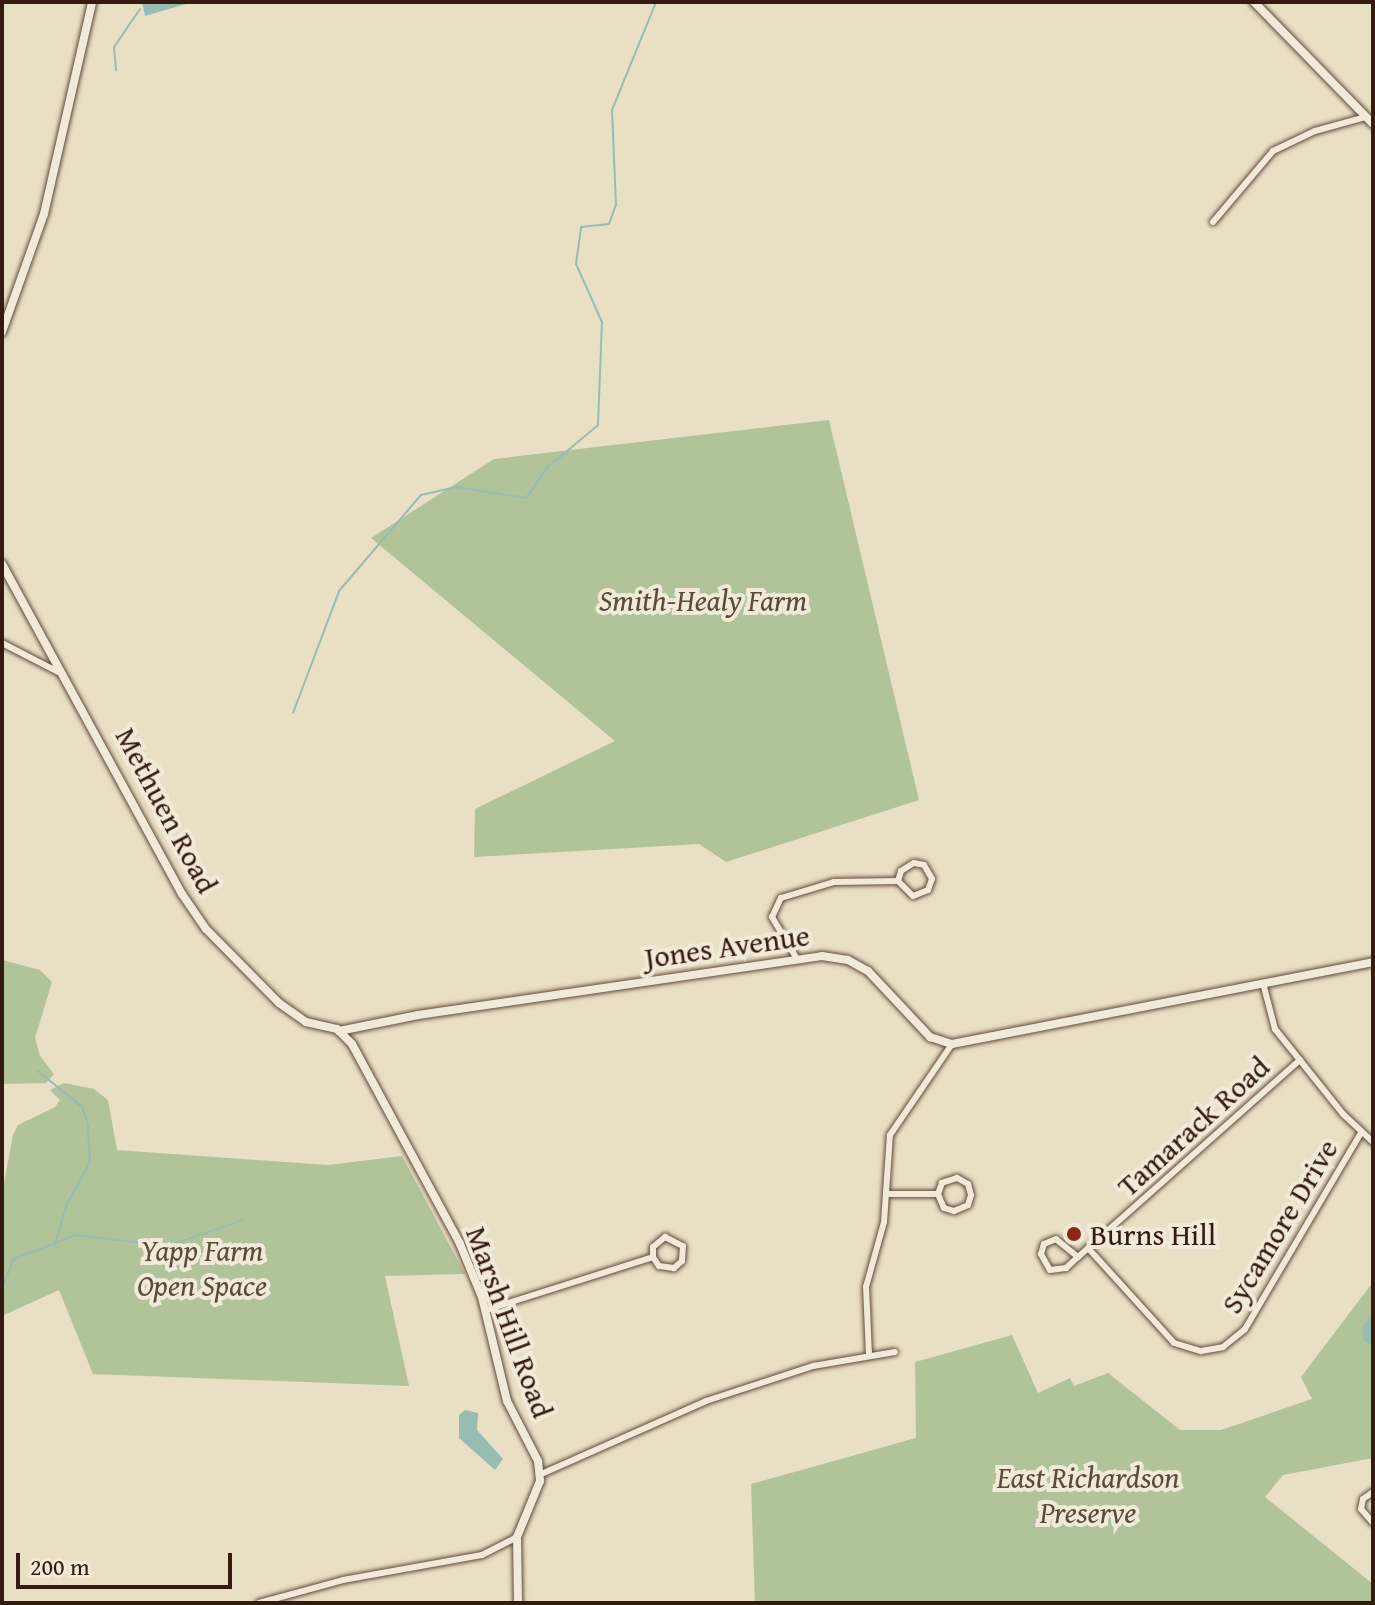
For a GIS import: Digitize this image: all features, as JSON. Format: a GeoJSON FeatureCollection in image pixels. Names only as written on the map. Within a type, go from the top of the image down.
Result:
{"type":"FeatureCollection","features":[{"type":"Feature","properties":{"kind":"street"},"geometry":{"type":"LineString","coordinates":[[2,332],[44,214],[92,2]]}},
{"type":"Feature","properties":{"kind":"street"},"geometry":{"type":"LineString","coordinates":[[1254,2],[1369,120]]}},
{"type":"Feature","properties":{"kind":"street"},"geometry":{"type":"LineString","coordinates":[[1213,222],[1273,151],[1315,131],[1369,120]]}},
{"type":"Feature","properties":{"kind":"street","name":"Methuen Road"},"geometry":{"type":"LineString","coordinates":[[2,564],[176,883],[206,929],[279,1003],[306,1022],[339,1031]]}},
{"type":"Feature","properties":{"kind":"street"},"geometry":{"type":"LineString","coordinates":[[2,643],[65,676]]}},
{"type":"Feature","properties":{"kind":"street"},"geometry":{"type":"LineString","coordinates":[[914,863],[924,865],[932,879],[924,894],[913,896],[903,891],[898,881],[904,867],[914,863]]}},
{"type":"Feature","properties":{"kind":"street"},"geometry":{"type":"LineString","coordinates":[[797,959],[772,917],[781,898],[834,882],[898,881]]}},
{"type":"Feature","properties":{"kind":"street","name":"Jones Avenue"},"geometry":{"type":"LineString","coordinates":[[339,1031],[418,1015],[797,959],[848,960],[868,971],[930,1037],[952,1044]]}},
{"type":"Feature","properties":{"kind":"street"},"geometry":{"type":"LineString","coordinates":[[869,1355],[866,1287],[882,1234],[893,1128],[952,1044],[1373,962]]}},
{"type":"Feature","properties":{"kind":"street"},"geometry":{"type":"LineString","coordinates":[[1263,983],[1271,1023],[1361,1133],[1373,1142]]}},
{"type":"Feature","properties":{"kind":"street","name":"Marsh Hill Road"},"geometry":{"type":"LineString","coordinates":[[339,1031],[352,1044],[428,1182],[486,1310],[502,1386],[538,1461],[539,1475]]}},
{"type":"Feature","properties":{"kind":"street","name":"Tamarack Road"},"geometry":{"type":"LineString","coordinates":[[1078,1257],[1300,1060]]}},
{"type":"Feature","properties":{"kind":"street","name":"Sycamore Drive"},"geometry":{"type":"LineString","coordinates":[[1088,1248],[1174,1343],[1201,1351],[1223,1347],[1245,1329],[1361,1133]]}},
{"type":"Feature","properties":{"kind":"street"},"geometry":{"type":"LineString","coordinates":[[957,1178],[968,1184],[971,1195],[968,1205],[954,1211],[941,1204],[938,1194],[942,1183],[957,1178]]}},
{"type":"Feature","properties":{"kind":"street"},"geometry":{"type":"LineString","coordinates":[[886,1194],[938,1194]]}},
{"type":"Feature","properties":{"kind":"street"},"geometry":{"type":"LineString","coordinates":[[670,1237],[683,1246],[682,1261],[674,1268],[659,1266],[653,1257],[660,1239],[670,1237]]}},
{"type":"Feature","properties":{"kind":"street"},"geometry":{"type":"LineString","coordinates":[[1056,1239],[1078,1257],[1053,1271],[1043,1263],[1041,1254],[1044,1244],[1056,1239]]}},
{"type":"Feature","properties":{"kind":"street"},"geometry":{"type":"LineString","coordinates":[[486,1310],[653,1257]]}},
{"type":"Feature","properties":{"kind":"street"},"geometry":{"type":"LineString","coordinates":[[518,1603],[517,1537],[539,1475],[706,1401],[813,1366],[895,1352]]}},
{"type":"Feature","properties":{"kind":"street"},"geometry":{"type":"LineString","coordinates":[[1373,1492],[1361,1506],[1363,1516],[1373,1523]]}},
{"type":"Feature","properties":{"kind":"street"},"geometry":{"type":"LineString","coordinates":[[259,1603],[343,1580],[482,1555],[517,1537]]}},
{"type":"Feature","properties":{"kind":"green space","name":"Smith-Healy Farm"},"geometry":{"type":"Polygon","coordinates":[[[829,420],[919,800],[726,862],[699,844],[474,857],[475,809],[615,741],[371,538],[494,459],[829,420]]]}},
{"type":"Feature","properties":{"kind":"green space"},"geometry":{"type":"Polygon","coordinates":[[[2,960],[40,970],[52,982],[35,1038],[40,1056],[54,1074],[46,1083],[2,1084],[2,960]]]}},
{"type":"Feature","properties":{"kind":"green space","name":"Yapp Farm Open Space"},"geometry":{"type":"Polygon","coordinates":[[[64,1083],[94,1089],[108,1100],[117,1150],[328,1165],[402,1156],[465,1274],[385,1276],[409,1386],[93,1374],[59,1290],[2,1316],[2,1194],[13,1135],[18,1125],[55,1107],[60,1100],[50,1090],[64,1083]]]}},
{"type":"Feature","properties":{"kind":"green space","name":"East Richardson Preserve"},"geometry":{"type":"Polygon","coordinates":[[[1373,1282],[1373,1458],[1283,1475],[1265,1497],[1373,1584],[1373,1603],[755,1603],[751,1484],[916,1438],[915,1362],[1012,1335],[1038,1393],[1070,1378],[1074,1386],[1108,1373],[1180,1430],[1221,1430],[1312,1399],[1301,1377],[1373,1282]]]}},
{"type":"Feature","properties":{"kind":"water"},"geometry":{"type":"Polygon","coordinates":[[[142,2],[193,2],[145,16],[142,2]]]}},
{"type":"Feature","properties":{"kind":"water"},"geometry":{"type":"Polygon","coordinates":[[[1373,1314],[1373,1345],[1370,1345],[1364,1341],[1362,1327],[1373,1314]]]}},
{"type":"Feature","properties":{"kind":"water"},"geometry":{"type":"Polygon","coordinates":[[[465,1410],[478,1413],[477,1430],[503,1459],[495,1470],[459,1438],[459,1415],[465,1410]]]}},
{"type":"Feature","properties":{"kind":"waterway"},"geometry":{"type":"LineString","coordinates":[[293,713],[339,591],[421,495],[456,487],[526,498],[548,467],[598,425],[602,322],[576,264],[581,227],[609,224],[616,205],[612,110],[656,2]]}},
{"type":"Feature","properties":{"kind":"waterway"},"geometry":{"type":"LineString","coordinates":[[116,70],[114,47],[140,9]]}},
{"type":"Feature","properties":{"kind":"waterway"},"geometry":{"type":"LineString","coordinates":[[38,1071],[82,1107],[88,1126],[90,1162],[67,1204],[55,1244]]}},
{"type":"Feature","properties":{"kind":"waterway"},"geometry":{"type":"LineString","coordinates":[[2,1288],[14,1259],[76,1235],[168,1246],[243,1220]]}},
{"type":"Feature","properties":{"kind":"place","name":"Burns Hill"},"geometry":{"type":"Point","coordinates":[1074,1234]}}]}
